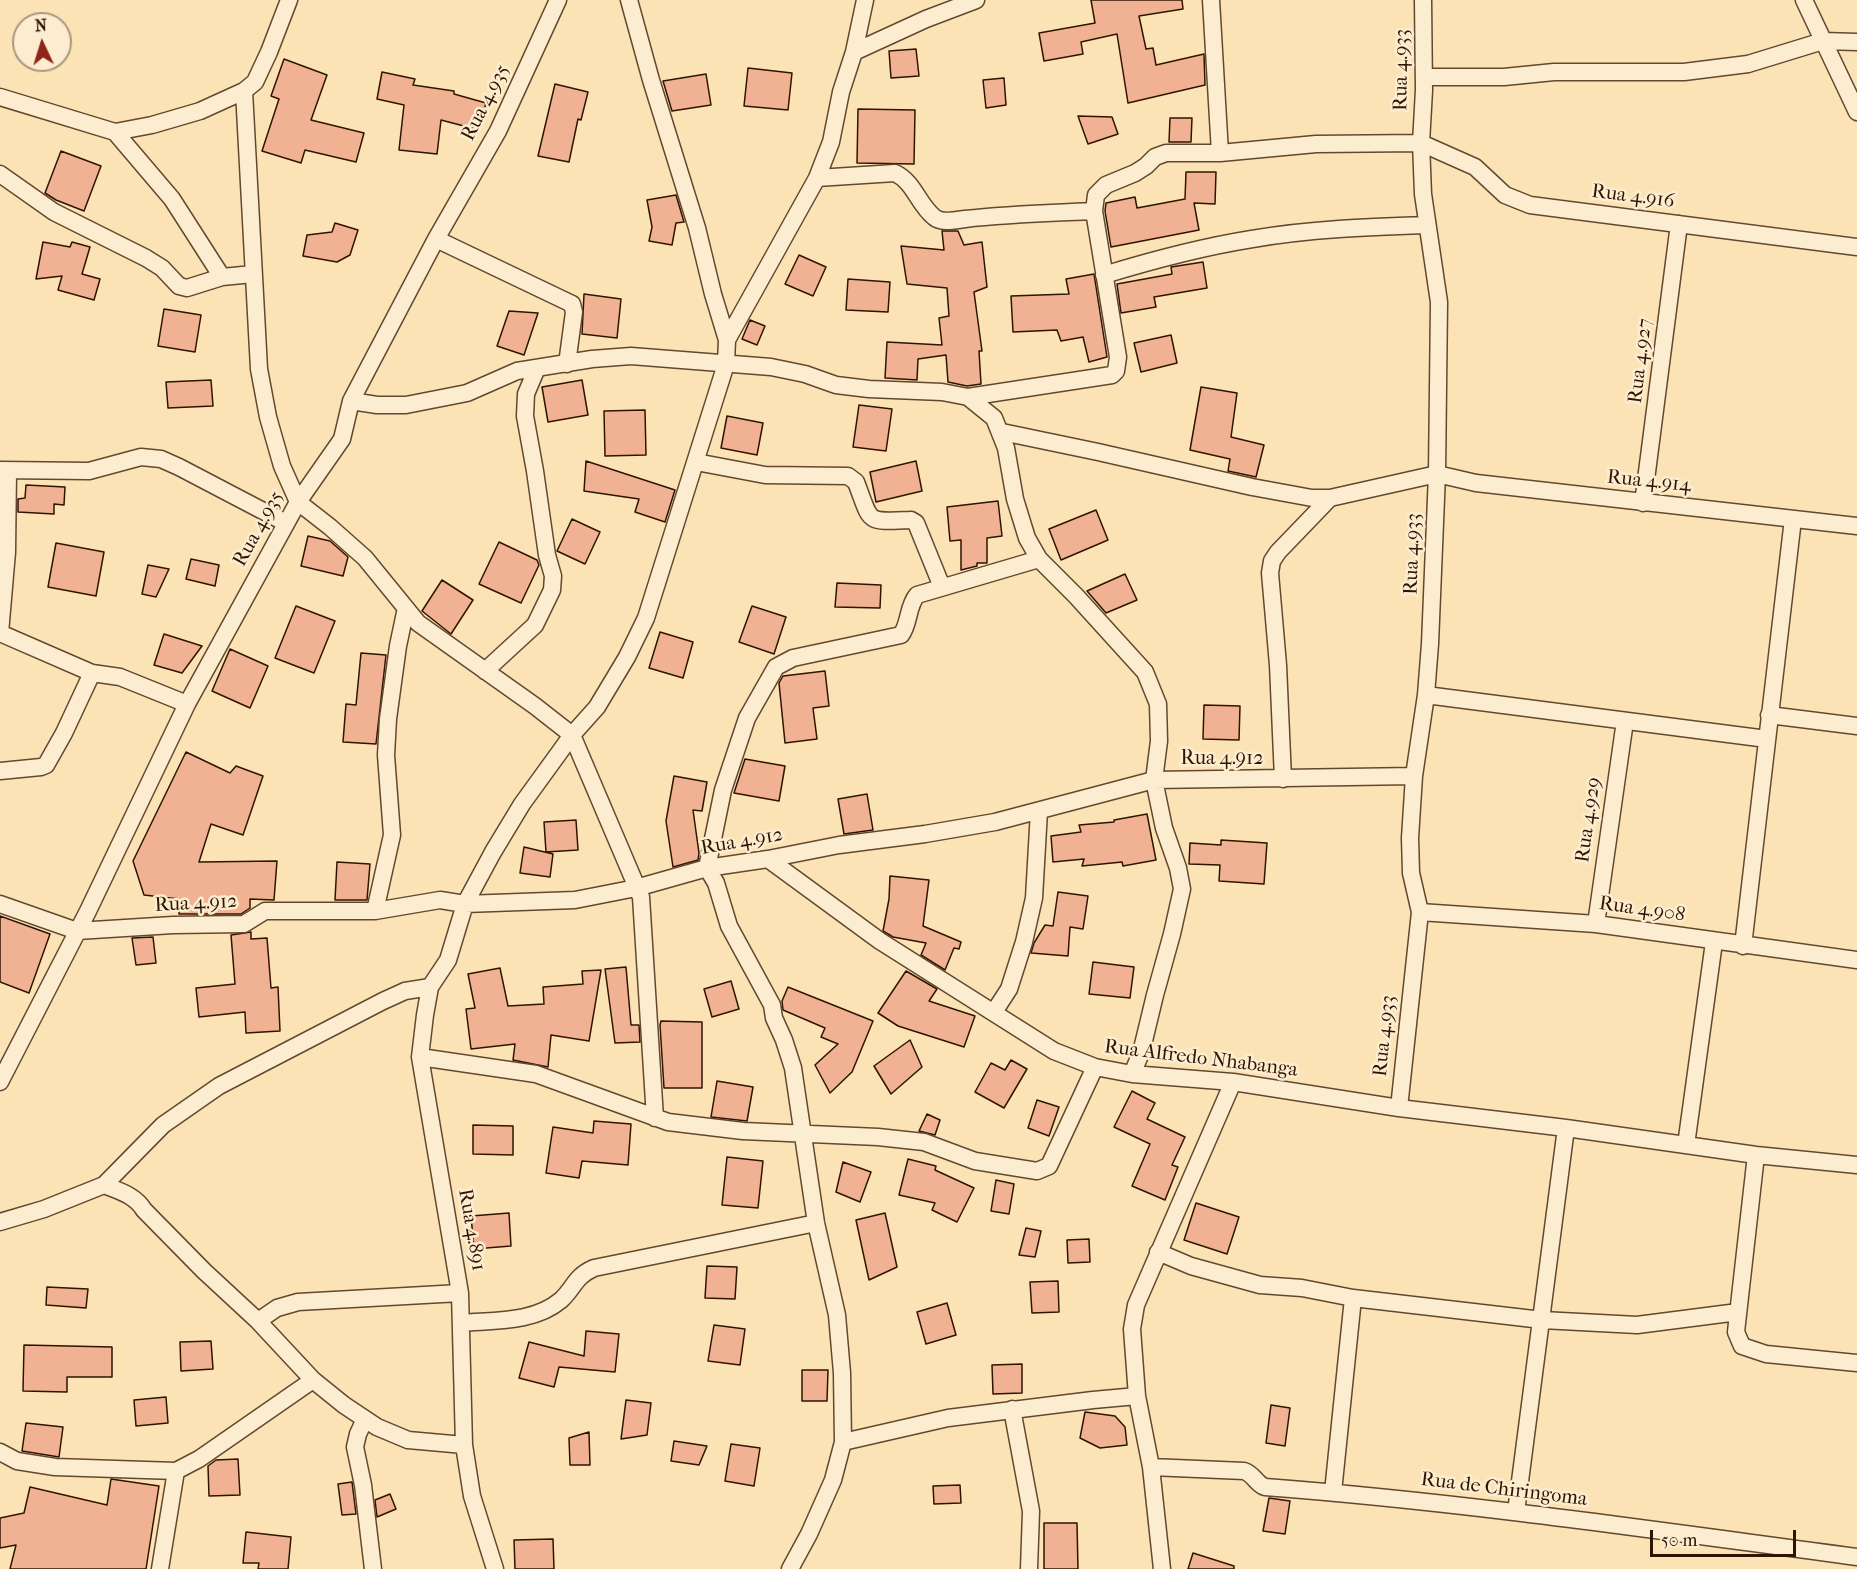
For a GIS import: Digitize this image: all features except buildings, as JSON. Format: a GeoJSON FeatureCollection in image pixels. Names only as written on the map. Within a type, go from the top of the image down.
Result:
{"type":"FeatureCollection","features":[{"type":"Feature","properties":{"kind":"street"},"geometry":{"type":"LineString","coordinates":[[0,97],[115,132],[152,125],[200,111],[244,91],[255,82],[289,0]]}},
{"type":"Feature","properties":{"kind":"street","name":"Rua 4.935"},"geometry":{"type":"LineString","coordinates":[[0,1082],[77,931],[187,704],[298,502],[342,440],[351,401],[436,239],[498,131],[558,0]]}},
{"type":"Feature","properties":{"kind":"street"},"geometry":{"type":"LineString","coordinates":[[628,0],[697,228],[727,340]]}},
{"type":"Feature","properties":{"kind":"street"},"geometry":{"type":"LineString","coordinates":[[727,340],[817,178],[831,142],[865,0]]}},
{"type":"Feature","properties":{"kind":"street"},"geometry":{"type":"LineString","coordinates":[[854,52],[926,19],[976,0]]}},
{"type":"Feature","properties":{"kind":"street"},"geometry":{"type":"LineString","coordinates":[[1210,0],[1220,153]]}},
{"type":"Feature","properties":{"kind":"street","name":"Rua 4.933"},"geometry":{"type":"LineString","coordinates":[[1399,1108],[1420,912],[1411,873],[1410,838],[1414,776],[1426,695],[1430,644],[1437,474],[1439,302],[1426,225],[1421,143],[1424,76],[1423,0]]}},
{"type":"Feature","properties":{"kind":"street"},"geometry":{"type":"LineString","coordinates":[[1804,0],[1857,112]]}},
{"type":"Feature","properties":{"kind":"street"},"geometry":{"type":"LineString","coordinates":[[1424,76],[1503,77],[1554,72],[1684,72],[1748,64],[1823,40],[1857,42]]}},
{"type":"Feature","properties":{"kind":"street"},"geometry":{"type":"LineString","coordinates":[[244,91],[259,369],[268,417],[282,466],[298,502],[365,558],[418,622],[572,735],[641,897],[655,1118]]}},
{"type":"Feature","properties":{"kind":"street"},"geometry":{"type":"LineString","coordinates":[[115,132],[172,199],[222,278]]}},
{"type":"Feature","properties":{"kind":"street"},"geometry":{"type":"LineString","coordinates":[[351,401],[377,405],[406,405],[467,393],[508,374],[592,358],[631,356],[771,367],[805,374],[836,385],[869,389],[942,392],[968,397],[1112,375],[1116,371],[1118,357],[1094,211],[1096,195],[1106,185],[1135,173],[1155,157],[1166,153],[1220,153],[1316,144],[1421,143]]}},
{"type":"Feature","properties":{"kind":"street","name":"Rua 4.916"},"geometry":{"type":"LineString","coordinates":[[1421,143],[1474,167],[1505,195],[1530,205],[1857,247]]}},
{"type":"Feature","properties":{"kind":"street"},"geometry":{"type":"LineString","coordinates":[[817,178],[895,173],[909,183],[933,217],[945,221],[1001,215],[1094,211]]}},
{"type":"Feature","properties":{"kind":"street"},"geometry":{"type":"LineString","coordinates":[[0,174],[54,212],[162,268],[179,286],[187,288],[222,278],[253,274]]}},
{"type":"Feature","properties":{"kind":"street","name":"Rua 4.927"},"geometry":{"type":"LineString","coordinates":[[1643,503],[1679,224]]}},
{"type":"Feature","properties":{"kind":"street"},"geometry":{"type":"LineString","coordinates":[[1104,275],[1156,260],[1252,239],[1340,228],[1426,225]]}},
{"type":"Feature","properties":{"kind":"street"},"geometry":{"type":"LineString","coordinates":[[436,239],[572,304],[574,312],[567,364]]}},
{"type":"Feature","properties":{"kind":"street","name":"Rua 4.891"},"geometry":{"type":"LineString","coordinates":[[495,1569],[472,1496],[464,1445],[460,1293],[420,1058],[430,987],[448,960],[465,904],[493,852],[522,804],[572,735],[597,707],[627,657],[646,618],[726,364],[727,340]]}},
{"type":"Feature","properties":{"kind":"street"},"geometry":{"type":"LineString","coordinates":[[485,671],[535,625],[552,590],[552,576],[525,416],[526,394],[537,368]]}},
{"type":"Feature","properties":{"kind":"street"},"geometry":{"type":"LineString","coordinates":[[968,397],[994,418],[1002,432],[1015,499],[1027,538],[1039,558],[1144,672],[1158,704],[1159,741],[1154,780],[1167,840],[1178,868],[1182,889],[1141,1053],[1131,1074]]}},
{"type":"Feature","properties":{"kind":"street"},"geometry":{"type":"LineString","coordinates":[[1002,432],[1312,498],[1330,498],[1437,474]]}},
{"type":"Feature","properties":{"kind":"street"},"geometry":{"type":"LineString","coordinates":[[187,704],[120,677],[92,673],[0,633],[8,552],[4,471],[89,471],[141,457],[161,459],[286,523]]}},
{"type":"Feature","properties":{"kind":"street"},"geometry":{"type":"LineString","coordinates":[[696,462],[765,475],[849,476],[856,482],[869,517],[883,522],[911,520],[916,523],[942,587]]}},
{"type":"Feature","properties":{"kind":"street","name":"Rua 4.914"},"geometry":{"type":"LineString","coordinates":[[1437,474],[1476,483],[1857,526]]}},
{"type":"Feature","properties":{"kind":"street"},"geometry":{"type":"LineString","coordinates":[[1283,779],[1278,664],[1270,573],[1272,561],[1330,498]]}},
{"type":"Feature","properties":{"kind":"street"},"geometry":{"type":"LineString","coordinates":[[1743,946],[1792,519]]}},
{"type":"Feature","properties":{"kind":"street"},"geometry":{"type":"LineString","coordinates":[[790,1569],[833,1480],[843,1442],[842,1373],[837,1315],[816,1223],[793,1068],[774,1018],[772,1005],[729,926],[716,884],[707,868],[723,790],[747,718],[776,667],[793,658],[901,634],[906,629],[911,602],[917,595],[1039,558]]}},
{"type":"Feature","properties":{"kind":"street"},"geometry":{"type":"LineString","coordinates":[[375,911],[392,835],[386,755],[388,719],[398,645],[406,608]]}},
{"type":"Feature","properties":{"kind":"street"},"geometry":{"type":"LineString","coordinates":[[0,771],[26,770],[46,765],[92,673]]}},
{"type":"Feature","properties":{"kind":"street"},"geometry":{"type":"LineString","coordinates":[[1426,695],[1767,739]]}},
{"type":"Feature","properties":{"kind":"street"},"geometry":{"type":"LineString","coordinates":[[1769,715],[1857,726]]}},
{"type":"Feature","properties":{"kind":"street","name":"Rua 4.929"},"geometry":{"type":"LineString","coordinates":[[1596,924],[1625,721]]}},
{"type":"Feature","properties":{"kind":"street","name":"Rua 4.912"},"geometry":{"type":"LineString","coordinates":[[77,931],[173,925],[244,924],[265,911],[375,911],[440,900],[465,904],[575,900],[636,888],[707,868],[839,845],[995,822],[1154,780],[1414,776]]}},
{"type":"Feature","properties":{"kind":"street"},"geometry":{"type":"LineString","coordinates":[[994,1012],[1009,989],[1027,931],[1034,898],[1039,811]]}},
{"type":"Feature","properties":{"kind":"street","name":"Rua Alfredo Nhabanga"},"geometry":{"type":"LineString","coordinates":[[768,859],[880,941],[1054,1051],[1095,1067],[1131,1074],[1233,1082],[1399,1108],[1566,1128],[1756,1155],[1857,1165]]}},
{"type":"Feature","properties":{"kind":"street"},"geometry":{"type":"LineString","coordinates":[[0,904],[77,931]]}},
{"type":"Feature","properties":{"kind":"street","name":"Rua 4.908"},"geometry":{"type":"LineString","coordinates":[[1420,912],[1596,924],[1857,960]]}},
{"type":"Feature","properties":{"kind":"street"},"geometry":{"type":"LineString","coordinates":[[1686,1145],[1714,942]]}},
{"type":"Feature","properties":{"kind":"street"},"geometry":{"type":"LineString","coordinates":[[0,1222],[44,1209],[104,1185],[164,1125],[219,1086],[383,1000],[405,991],[430,987]]}},
{"type":"Feature","properties":{"kind":"street"},"geometry":{"type":"LineString","coordinates":[[420,1058],[536,1074],[668,1122],[743,1131],[878,1137],[924,1142],[975,1161],[1038,1171],[1049,1166],[1095,1067]]}},
{"type":"Feature","properties":{"kind":"street"},"geometry":{"type":"LineString","coordinates":[[1162,1569],[1151,1467],[1137,1396],[1132,1329],[1136,1305],[1233,1082]]}},
{"type":"Feature","properties":{"kind":"street"},"geometry":{"type":"LineString","coordinates":[[1516,1512],[1566,1128]]}},
{"type":"Feature","properties":{"kind":"street"},"geometry":{"type":"LineString","coordinates":[[1756,1155],[1736,1332],[1742,1346],[1766,1354],[1857,1363]]}},
{"type":"Feature","properties":{"kind":"street"},"geometry":{"type":"LineString","coordinates":[[104,1185],[139,1202],[144,1210],[204,1271],[258,1321],[313,1380],[365,1419],[377,1427],[408,1440],[464,1445]]}},
{"type":"Feature","properties":{"kind":"street"},"geometry":{"type":"LineString","coordinates":[[461,1323],[530,1316],[538,1313],[561,1299],[582,1274],[594,1268],[816,1223]]}},
{"type":"Feature","properties":{"kind":"street"},"geometry":{"type":"LineString","coordinates":[[1158,1252],[1191,1266],[1260,1285],[1302,1288],[1353,1298],[1542,1320],[1637,1325],[1738,1312]]}},
{"type":"Feature","properties":{"kind":"street"},"geometry":{"type":"LineString","coordinates":[[258,1321],[277,1308],[298,1302],[460,1293]]}},
{"type":"Feature","properties":{"kind":"street"},"geometry":{"type":"LineString","coordinates":[[1333,1492],[1353,1298]]}},
{"type":"Feature","properties":{"kind":"street"},"geometry":{"type":"LineString","coordinates":[[0,1452],[17,1461],[47,1466],[176,1471],[199,1459],[313,1380]]}},
{"type":"Feature","properties":{"kind":"street"},"geometry":{"type":"LineString","coordinates":[[843,1442],[948,1418],[1137,1396]]}},
{"type":"Feature","properties":{"kind":"street"},"geometry":{"type":"LineString","coordinates":[[1012,1409],[1031,1511],[1029,1569]]}},
{"type":"Feature","properties":{"kind":"street"},"geometry":{"type":"LineString","coordinates":[[365,1419],[355,1447],[363,1485],[373,1569]]}},
{"type":"Feature","properties":{"kind":"street","name":"Rua de Chiringoma"},"geometry":{"type":"LineString","coordinates":[[1151,1467],[1244,1471],[1251,1473],[1260,1485],[1265,1487],[1516,1512],[1857,1557]]}},
{"type":"Feature","properties":{"kind":"street"},"geometry":{"type":"LineString","coordinates":[[160,1569],[176,1471]]}}]}
